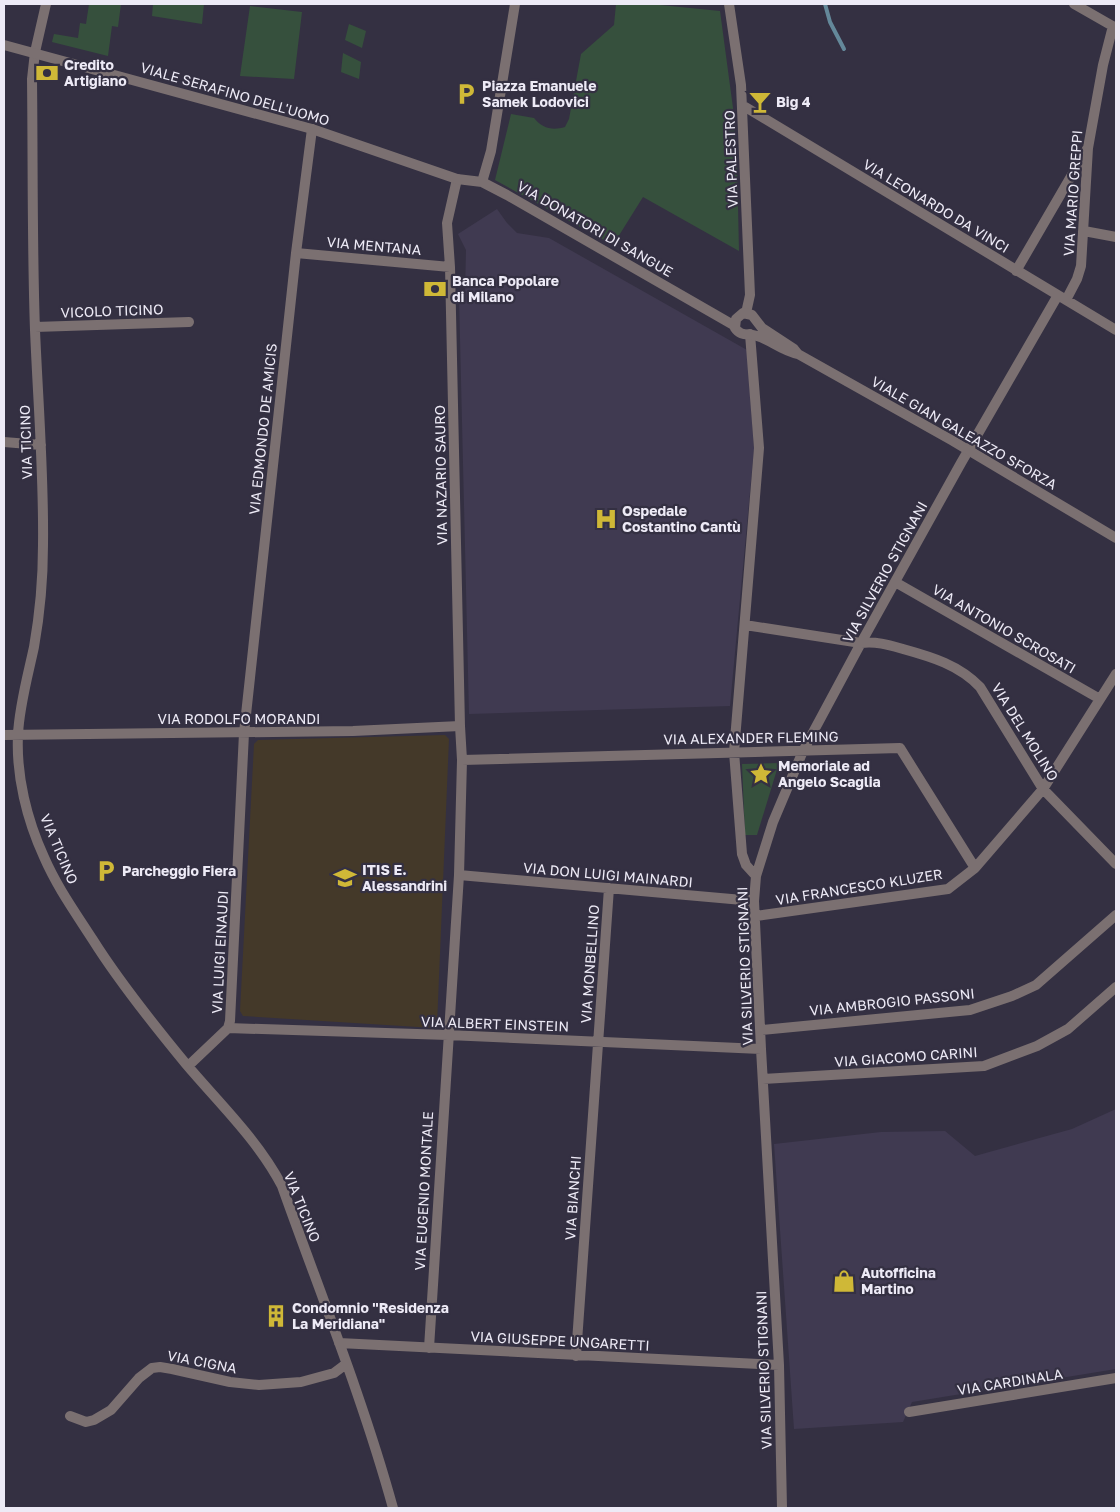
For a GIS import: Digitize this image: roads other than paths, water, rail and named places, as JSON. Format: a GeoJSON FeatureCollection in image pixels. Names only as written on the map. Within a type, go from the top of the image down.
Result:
{"type":"FeatureCollection","features":[{"type":"Feature","properties":{"kind":"street","name":"VIA TICINO"},"geometry":{"type":"LineString","coordinates":[[46,4],[35,52],[32,78],[35,327],[41,445],[43,544],[42,585],[38,624],[18,734],[26,806],[37,840],[54,877],[69,905],[102,954],[157,1029],[235,1119],[282,1186],[379,1458],[393,1508]]}},
{"type":"Feature","properties":{"kind":"street"},"geometry":{"type":"LineString","coordinates":[[482,182],[491,151],[515,4]]}},
{"type":"Feature","properties":{"kind":"street","name":"VIA PALESTRO"},"geometry":{"type":"LineString","coordinates":[[728,4],[741,85],[750,295],[739,318]]}},
{"type":"Feature","properties":{"kind":"street"},"geometry":{"type":"LineString","coordinates":[[1074,4],[1114,27]]}},
{"type":"Feature","properties":{"kind":"street","name":"VIA MARIO GREPPI"},"geometry":{"type":"LineString","coordinates":[[969,450],[1062,297],[1078,280],[1084,231],[1088,148],[1103,65],[1114,27]]}},
{"type":"Feature","properties":{"kind":"street","name":"VIALE SERAFINO DELL'UOMO"},"geometry":{"type":"LineString","coordinates":[[4,45],[312,129],[457,179]]}},
{"type":"Feature","properties":{"kind":"street","name":"VIA LEONARDO DA VINCI"},"geometry":{"type":"LineString","coordinates":[[742,105],[1116,330]]}},
{"type":"Feature","properties":{"kind":"street","name":"VIA EDMONDO DE AMICIS"},"geometry":{"type":"LineString","coordinates":[[244,733],[296,253],[312,129]]}},
{"type":"Feature","properties":{"kind":"street"},"geometry":{"type":"LineString","coordinates":[[1016,270],[1088,148]]}},
{"type":"Feature","properties":{"kind":"street","name":"VIA DONATORI DI SANGUE"},"geometry":{"type":"LineString","coordinates":[[457,179],[482,182],[715,313],[739,318]]}},
{"type":"Feature","properties":{"kind":"street","name":"VIA NAZARIO SAURO"},"geometry":{"type":"LineString","coordinates":[[457,179],[447,223],[450,267],[462,760],[459,875]]}},
{"type":"Feature","properties":{"kind":"street"},"geometry":{"type":"LineString","coordinates":[[1084,231],[1116,237]]}},
{"type":"Feature","properties":{"kind":"street","name":"VIA MENTANA"},"geometry":{"type":"LineString","coordinates":[[296,253],[450,267]]}},
{"type":"Feature","properties":{"kind":"street","name":"VIALE GIAN GALEAZZO SFORZA"},"geometry":{"type":"LineString","coordinates":[[798,354],[790,353],[762,338],[750,334],[741,334],[739,318],[754,317],[769,334],[794,349],[798,354],[969,450],[1116,538]]}},
{"type":"Feature","properties":{"kind":"street","name":"VICOLO TICINO"},"geometry":{"type":"LineString","coordinates":[[35,327],[189,322]]}},
{"type":"Feature","properties":{"kind":"street"},"geometry":{"type":"LineString","coordinates":[[756,876],[746,865],[742,854],[734,752],[759,448],[750,334],[754,331],[757,322]]}},
{"type":"Feature","properties":{"kind":"street"},"geometry":{"type":"LineString","coordinates":[[4,442],[41,445]]}},
{"type":"Feature","properties":{"kind":"street","name":"VIA SILVERIO STIGNANI"},"geometry":{"type":"LineString","coordinates":[[781,1506],[780,1365],[761,1049],[754,901],[756,876],[773,822],[803,750],[861,642],[969,450]]}},
{"type":"Feature","properties":{"kind":"street","name":"VIA ANTONIO SCROSATI"},"geometry":{"type":"LineString","coordinates":[[895,582],[1100,699]]}},
{"type":"Feature","properties":{"kind":"street","name":"VIA DEL MOLINO"},"geometry":{"type":"LineString","coordinates":[[745,625],[861,642],[874,641],[946,662],[967,675],[980,687],[1043,788],[1116,864]]}},
{"type":"Feature","properties":{"kind":"street","name":"VIA FRANCESCO KLUZER"},"geometry":{"type":"LineString","coordinates":[[756,916],[948,889],[975,868],[1043,788],[1116,674]]}},
{"type":"Feature","properties":{"kind":"street","name":"VIA RODOLFO MORANDI"},"geometry":{"type":"LineString","coordinates":[[4,735],[353,732],[460,726]]}},
{"type":"Feature","properties":{"kind":"street","name":"VIA LUIGI EINAUDI"},"geometry":{"type":"LineString","coordinates":[[188,1066],[228,1028],[230,1020],[244,733]]}},
{"type":"Feature","properties":{"kind":"street","name":"VIA ALEXANDER FLEMING"},"geometry":{"type":"LineString","coordinates":[[462,760],[900,748],[975,868]]}},
{"type":"Feature","properties":{"kind":"street","name":"VIA DON LUIGI MAINARDI"},"geometry":{"type":"LineString","coordinates":[[459,875],[754,901]]}},
{"type":"Feature","properties":{"kind":"street","name":"VIA EUGENIO MONTALE"},"geometry":{"type":"LineString","coordinates":[[429,1348],[459,875]]}},
{"type":"Feature","properties":{"kind":"street","name":"VIA MONBELLINO"},"geometry":{"type":"LineString","coordinates":[[598,1042],[609,888]]}},
{"type":"Feature","properties":{"kind":"street","name":"VIA AMBROGIO PASSONI"},"geometry":{"type":"LineString","coordinates":[[761,1030],[970,1010],[1012,996],[1036,985],[1116,915]]}},
{"type":"Feature","properties":{"kind":"street","name":"VIA GIACOMO CARINI"},"geometry":{"type":"LineString","coordinates":[[763,1079],[984,1066],[1037,1046],[1068,1029],[1116,987]]}},
{"type":"Feature","properties":{"kind":"street","name":"VIA ALBERT EINSTEIN"},"geometry":{"type":"LineString","coordinates":[[228,1028],[448,1035],[761,1049]]}},
{"type":"Feature","properties":{"kind":"street","name":"VIA BIANCHI"},"geometry":{"type":"LineString","coordinates":[[576,1356],[598,1042]]}},
{"type":"Feature","properties":{"kind":"street","name":"VIA GIUSEPPE UNGARETTI"},"geometry":{"type":"LineString","coordinates":[[339,1343],[780,1365]]}},
{"type":"Feature","properties":{"kind":"street","name":"VIA CIGNA"},"geometry":{"type":"LineString","coordinates":[[70,1416],[86,1422],[111,1410],[139,1378],[152,1368],[160,1367],[230,1382],[259,1385],[310,1380],[334,1373],[346,1364]]}},
{"type":"Feature","properties":{"kind":"street","name":"VIA CARDINALA"},"geometry":{"type":"LineString","coordinates":[[909,1412],[1116,1378]]}},
{"type":"Feature","properties":{"kind":"waterway"},"geometry":{"type":"LineString","coordinates":[[825,4],[830,22],[844,49]]}},
{"type":"Feature","properties":{"kind":"place","name":"Credito Artigiano"},"geometry":{"type":"Point","coordinates":[47,73]}},
{"type":"Feature","properties":{"kind":"place","name":"Piazza Emanuele Samek Lodovici"},"geometry":{"type":"Point","coordinates":[466,94]}},
{"type":"Feature","properties":{"kind":"place","name":"Big 4"},"geometry":{"type":"Point","coordinates":[760,102]}},
{"type":"Feature","properties":{"kind":"place","name":"Banca Popolare di Milano"},"geometry":{"type":"Point","coordinates":[435,289]}},
{"type":"Feature","properties":{"kind":"place","name":"Ospedale Costantino Cantù"},"geometry":{"type":"Point","coordinates":[606,519]}},
{"type":"Feature","properties":{"kind":"place","name":"Memoriale ad Angelo Scaglia"},"geometry":{"type":"Point","coordinates":[761,774]}},
{"type":"Feature","properties":{"kind":"place","name":"Parcheggio Fiera"},"geometry":{"type":"Point","coordinates":[106,871]}},
{"type":"Feature","properties":{"kind":"place","name":"ITIS E. Alessandrini"},"geometry":{"type":"Point","coordinates":[345,878]}},
{"type":"Feature","properties":{"kind":"place","name":"Autofficina Martino"},"geometry":{"type":"Point","coordinates":[844,1281]}},
{"type":"Feature","properties":{"kind":"place","name":"Condomnio \"Residenza La Meridiana\""},"geometry":{"type":"Point","coordinates":[276,1316]}}]}
